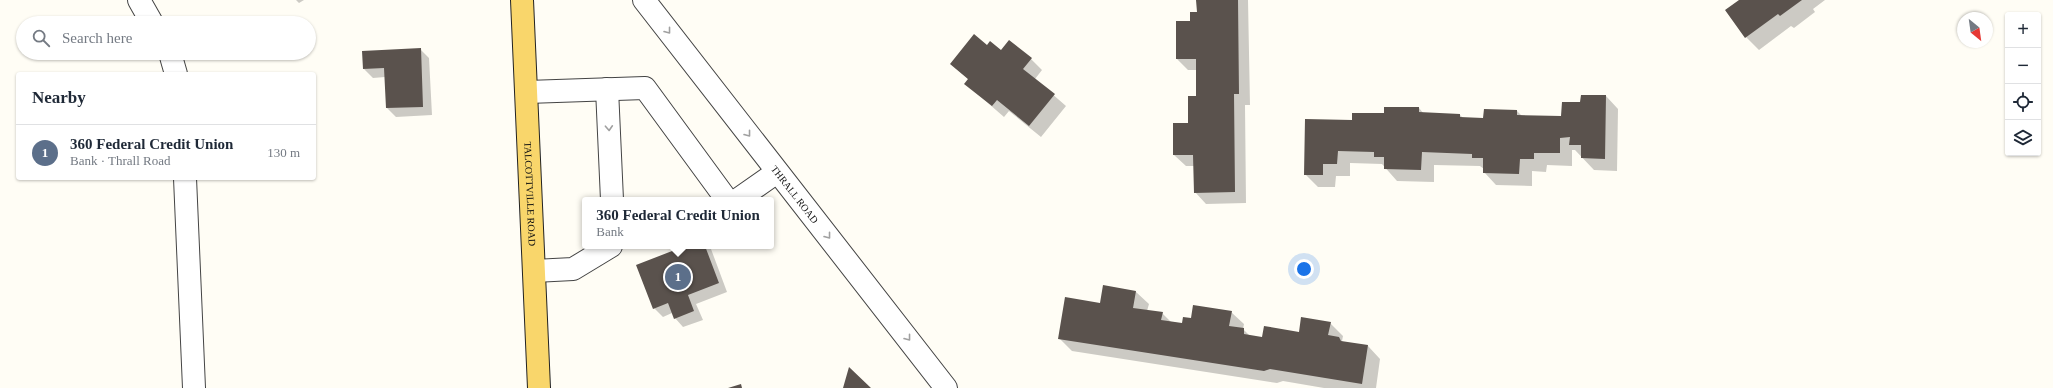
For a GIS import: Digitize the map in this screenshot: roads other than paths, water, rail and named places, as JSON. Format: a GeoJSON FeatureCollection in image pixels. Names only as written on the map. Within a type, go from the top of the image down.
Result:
{"type":"FeatureCollection","features":[{"type":"Feature","properties":{"kind":"main road","name":"TALCOTTVILLE ROAD"},"geometry":{"type":"LineString","coordinates":[[522,0],[539,388]]}},
{"type":"Feature","properties":{"kind":"street"},"geometry":{"type":"LineString","coordinates":[[139,0],[148,16]]}},
{"type":"Feature","properties":{"kind":"street","name":"THRALL ROAD"},"geometry":{"type":"LineString","coordinates":[[644,0],[946,388]]}},
{"type":"Feature","properties":{"kind":"street"},"geometry":{"type":"LineString","coordinates":[[172,60],[175,72]]}},
{"type":"Feature","properties":{"kind":"street"},"geometry":{"type":"LineString","coordinates":[[526,92],[645,88],[725,197]]}},
{"type":"Feature","properties":{"kind":"street"},"geometry":{"type":"LineString","coordinates":[[607,89],[612,197]]}},
{"type":"Feature","properties":{"kind":"street"},"geometry":{"type":"LineString","coordinates":[[741,197],[777,172]]}},
{"type":"Feature","properties":{"kind":"street"},"geometry":{"type":"LineString","coordinates":[[185,180],[194,388]]}},
{"type":"Feature","properties":{"kind":"street"},"geometry":{"type":"LineString","coordinates":[[534,270],[573,269],[606,249]]}},
{"type":"Feature","properties":{"kind":"place","name":"360 Federal Credit Union"},"geometry":{"type":"Point","coordinates":[678,277]}}]}
